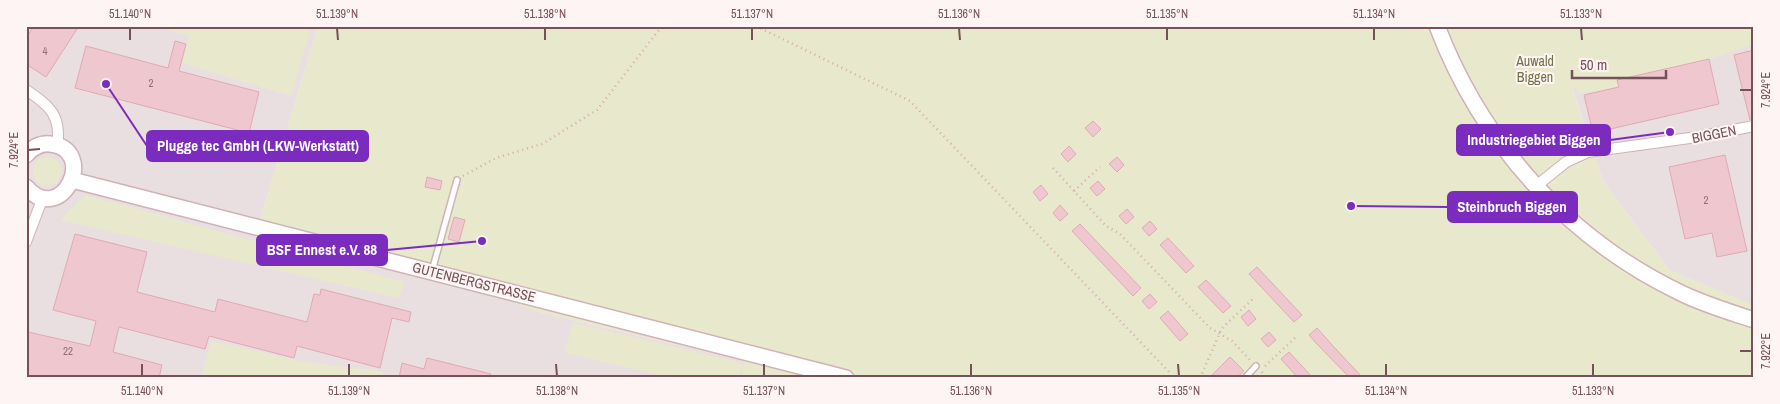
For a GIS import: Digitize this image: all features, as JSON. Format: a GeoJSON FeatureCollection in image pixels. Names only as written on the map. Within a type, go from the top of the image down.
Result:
{"type":"FeatureCollection","features":[{"type":"Feature","properties":{"kind":"main road"},"geometry":{"type":"LineString","coordinates":[[1437,26],[1456,69],[1485,121],[1506,153],[1535,187],[1582,231],[1623,259],[1682,293],[1754,320]]}},
{"type":"Feature","properties":{"kind":"main road"},"geometry":{"type":"LineString","coordinates":[[26,155],[35,147],[45,144],[57,146],[68,154],[73,162],[72,180],[67,189],[58,196],[43,197],[36,195],[26,187]]}},
{"type":"Feature","properties":{"kind":"main road","name":"GUTENBERGSTRASSE"},"geometry":{"type":"LineString","coordinates":[[72,180],[846,378]]}},
{"type":"Feature","properties":{"kind":"street"},"geometry":{"type":"LineString","coordinates":[[26,90],[41,99],[56,117],[60,131],[57,146]]}},
{"type":"Feature","properties":{"kind":"street","name":"BIGGEN"},"geometry":{"type":"LineString","coordinates":[[1535,187],[1566,162],[1588,152],[1697,137],[1754,126]]}},
{"type":"Feature","properties":{"kind":"street"},"geometry":{"type":"LineString","coordinates":[[26,242],[43,197]]}},
{"type":"Feature","properties":{"kind":"lane"},"geometry":{"type":"LineString","coordinates":[[432,271],[458,180]]}},
{"type":"Feature","properties":{"kind":"lane"},"geometry":{"type":"LineString","coordinates":[[1245,378],[1256,366]]}},
{"type":"Feature","properties":{"kind":"path"},"geometry":{"type":"LineString","coordinates":[[458,180],[496,158],[542,144],[597,110],[662,26]]}},
{"type":"Feature","properties":{"kind":"path"},"geometry":{"type":"LineString","coordinates":[[756,26],[910,101],[1171,374],[1170,378]]}},
{"type":"Feature","properties":{"kind":"path"},"geometry":{"type":"LineString","coordinates":[[1053,168],[1106,226],[1120,234],[1210,328],[1220,332],[1232,341],[1256,366]]}},
{"type":"Feature","properties":{"kind":"path"},"geometry":{"type":"LineString","coordinates":[[1074,190],[1100,168]]}},
{"type":"Feature","properties":{"kind":"path"},"geometry":{"type":"LineString","coordinates":[[1200,378],[1222,328],[1255,297]]}},
{"type":"Feature","properties":{"kind":"path"},"geometry":{"type":"LineString","coordinates":[[1267,378],[1260,371],[1295,338]]}},
{"type":"Feature","properties":{"kind":"shaded area"},"geometry":{"type":"Polygon","coordinates":[[[26,26],[318,26],[260,221],[432,271],[539,312],[745,361],[741,378],[26,378],[26,26]]]}},
{"type":"Feature","properties":{"kind":"shaded area"},"geometry":{"type":"Polygon","coordinates":[[[1754,31],[1754,306],[1669,270],[1603,181],[1571,84],[1754,31]]]}},
{"type":"Feature","properties":{"kind":"green space"},"geometry":{"type":"Polygon","coordinates":[[[154,26],[311,26],[291,96],[182,63],[189,36],[154,26]]]}},
{"type":"Feature","properties":{"kind":"green space","name":"Auwald Biggen"},"geometry":{"type":"Polygon","coordinates":[[[318,26],[1424,26],[1425,30],[1433,26],[1754,26],[1754,44],[1645,80],[1579,93],[1574,86],[1574,94],[1603,181],[1669,270],[1754,305],[1754,378],[1174,378],[1174,374],[1169,378],[741,378],[744,361],[539,312],[432,271],[260,221],[318,26]]]}},
{"type":"Feature","properties":{"kind":"green space"},"geometry":{"type":"Polygon","coordinates":[[[47,157],[57,161],[61,171],[57,181],[47,185],[37,181],[33,171],[37,161],[47,157]]]}},
{"type":"Feature","properties":{"kind":"green space"},"geometry":{"type":"Polygon","coordinates":[[[86,195],[404,282],[399,298],[60,220],[86,195]]]}},
{"type":"Feature","properties":{"kind":"green space"},"geometry":{"type":"Polygon","coordinates":[[[573,323],[742,363],[739,378],[674,378],[565,353],[573,323]]]}},
{"type":"Feature","properties":{"kind":"green space"},"geometry":{"type":"Polygon","coordinates":[[[211,341],[300,361],[384,372],[382,378],[309,376],[308,378],[200,378],[211,341]]]}},
{"type":"Feature","properties":{"kind":"building"},"geometry":{"type":"Polygon","coordinates":[[[34,26],[79,26],[46,77],[26,64],[26,38],[34,26]]]}},
{"type":"Feature","properties":{"kind":"building"},"geometry":{"type":"Polygon","coordinates":[[[175,41],[186,44],[179,71],[259,92],[249,133],[75,88],[86,46],[168,68],[175,41]]]}},
{"type":"Feature","properties":{"kind":"building"},"geometry":{"type":"Polygon","coordinates":[[[1754,50],[1754,119],[1750,120],[1734,55],[1754,50]]]}},
{"type":"Feature","properties":{"kind":"building"},"geometry":{"type":"Polygon","coordinates":[[[1709,59],[1719,104],[1593,133],[1584,95],[1619,87],[1617,80],[1709,59]]]}},
{"type":"Feature","properties":{"kind":"building"},"geometry":{"type":"Polygon","coordinates":[[[1093,121],[1101,129],[1093,137],[1085,128],[1093,121]]]}},
{"type":"Feature","properties":{"kind":"building"},"geometry":{"type":"Polygon","coordinates":[[[1069,146],[1076,154],[1068,162],[1061,154],[1069,146]]]}},
{"type":"Feature","properties":{"kind":"building"},"geometry":{"type":"Polygon","coordinates":[[[1725,155],[1747,251],[1717,257],[1712,233],[1685,239],[1669,167],[1725,155]]]}},
{"type":"Feature","properties":{"kind":"building"},"geometry":{"type":"Polygon","coordinates":[[[1117,157],[1124,165],[1117,172],[1109,164],[1117,157]]]}},
{"type":"Feature","properties":{"kind":"building"},"geometry":{"type":"Polygon","coordinates":[[[427,177],[442,181],[440,190],[425,187],[427,177]]]}},
{"type":"Feature","properties":{"kind":"building"},"geometry":{"type":"Polygon","coordinates":[[[1098,181],[1105,189],[1097,196],[1090,188],[1098,181]]]}},
{"type":"Feature","properties":{"kind":"building"},"geometry":{"type":"Polygon","coordinates":[[[1041,185],[1048,194],[1040,201],[1033,192],[1041,185]]]}},
{"type":"Feature","properties":{"kind":"building"},"geometry":{"type":"Polygon","coordinates":[[[1060,205],[1068,214],[1060,221],[1053,213],[1060,205]]]}},
{"type":"Feature","properties":{"kind":"building"},"geometry":{"type":"Polygon","coordinates":[[[1127,209],[1134,217],[1126,224],[1119,216],[1127,209]]]}},
{"type":"Feature","properties":{"kind":"building"},"geometry":{"type":"Polygon","coordinates":[[[454,217],[465,220],[459,242],[448,239],[454,217]]]}},
{"type":"Feature","properties":{"kind":"building"},"geometry":{"type":"Polygon","coordinates":[[[1150,221],[1157,229],[1149,236],[1142,228],[1150,221]]]}},
{"type":"Feature","properties":{"kind":"building"},"geometry":{"type":"Polygon","coordinates":[[[1080,224],[1141,288],[1133,296],[1072,231],[1080,224]]]}},
{"type":"Feature","properties":{"kind":"building"},"geometry":{"type":"Polygon","coordinates":[[[75,234],[147,252],[137,292],[215,312],[218,299],[307,322],[314,294],[320,295],[321,289],[411,312],[409,322],[392,318],[380,368],[297,346],[294,358],[209,336],[205,349],[119,327],[113,352],[162,365],[159,378],[26,378],[26,341],[28,332],[90,346],[96,321],[53,310],[75,234]]]}},
{"type":"Feature","properties":{"kind":"building"},"geometry":{"type":"Polygon","coordinates":[[[1168,238],[1194,266],[1186,273],[1160,245],[1168,238]]]}},
{"type":"Feature","properties":{"kind":"building"},"geometry":{"type":"Polygon","coordinates":[[[1257,267],[1302,315],[1294,322],[1249,274],[1257,267]]]}},
{"type":"Feature","properties":{"kind":"building"},"geometry":{"type":"Polygon","coordinates":[[[1206,280],[1231,306],[1223,313],[1198,287],[1206,280]]]}},
{"type":"Feature","properties":{"kind":"building"},"geometry":{"type":"Polygon","coordinates":[[[1150,294],[1157,302],[1149,309],[1142,301],[1150,294]]]}},
{"type":"Feature","properties":{"kind":"building"},"geometry":{"type":"Polygon","coordinates":[[[1249,310],[1256,319],[1248,326],[1241,317],[1249,310]]]}},
{"type":"Feature","properties":{"kind":"building"},"geometry":{"type":"Polygon","coordinates":[[[1168,311],[1188,334],[1180,341],[1160,318],[1168,311]]]}},
{"type":"Feature","properties":{"kind":"building"},"geometry":{"type":"Polygon","coordinates":[[[1317,328],[1363,378],[1350,378],[1316,343],[1309,335],[1317,328]]]}},
{"type":"Feature","properties":{"kind":"building"},"geometry":{"type":"Polygon","coordinates":[[[1269,332],[1276,340],[1268,347],[1261,339],[1269,332]]]}},
{"type":"Feature","properties":{"kind":"building"},"geometry":{"type":"Polygon","coordinates":[[[1289,352],[1313,378],[1298,378],[1281,359],[1289,352]]]}},
{"type":"Feature","properties":{"kind":"building"},"geometry":{"type":"Polygon","coordinates":[[[1230,357],[1244,371],[1236,378],[1209,378],[1230,357]]]}},
{"type":"Feature","properties":{"kind":"building"},"geometry":{"type":"Polygon","coordinates":[[[427,358],[491,374],[490,378],[399,378],[402,363],[424,369],[427,358]]]}},
{"type":"Feature","properties":{"kind":"place","name":"Plugge tec GmbH (LKW-Werkstatt)"},"geometry":{"type":"Point","coordinates":[106,84]}},
{"type":"Feature","properties":{"kind":"place","name":"Industriegebiet Biggen"},"geometry":{"type":"Point","coordinates":[1670,132]}},
{"type":"Feature","properties":{"kind":"place","name":"Steinbruch Biggen"},"geometry":{"type":"Point","coordinates":[1351,206]}},
{"type":"Feature","properties":{"kind":"place","name":"BSF Ennest e.V. 88"},"geometry":{"type":"Point","coordinates":[482,241]}}]}
